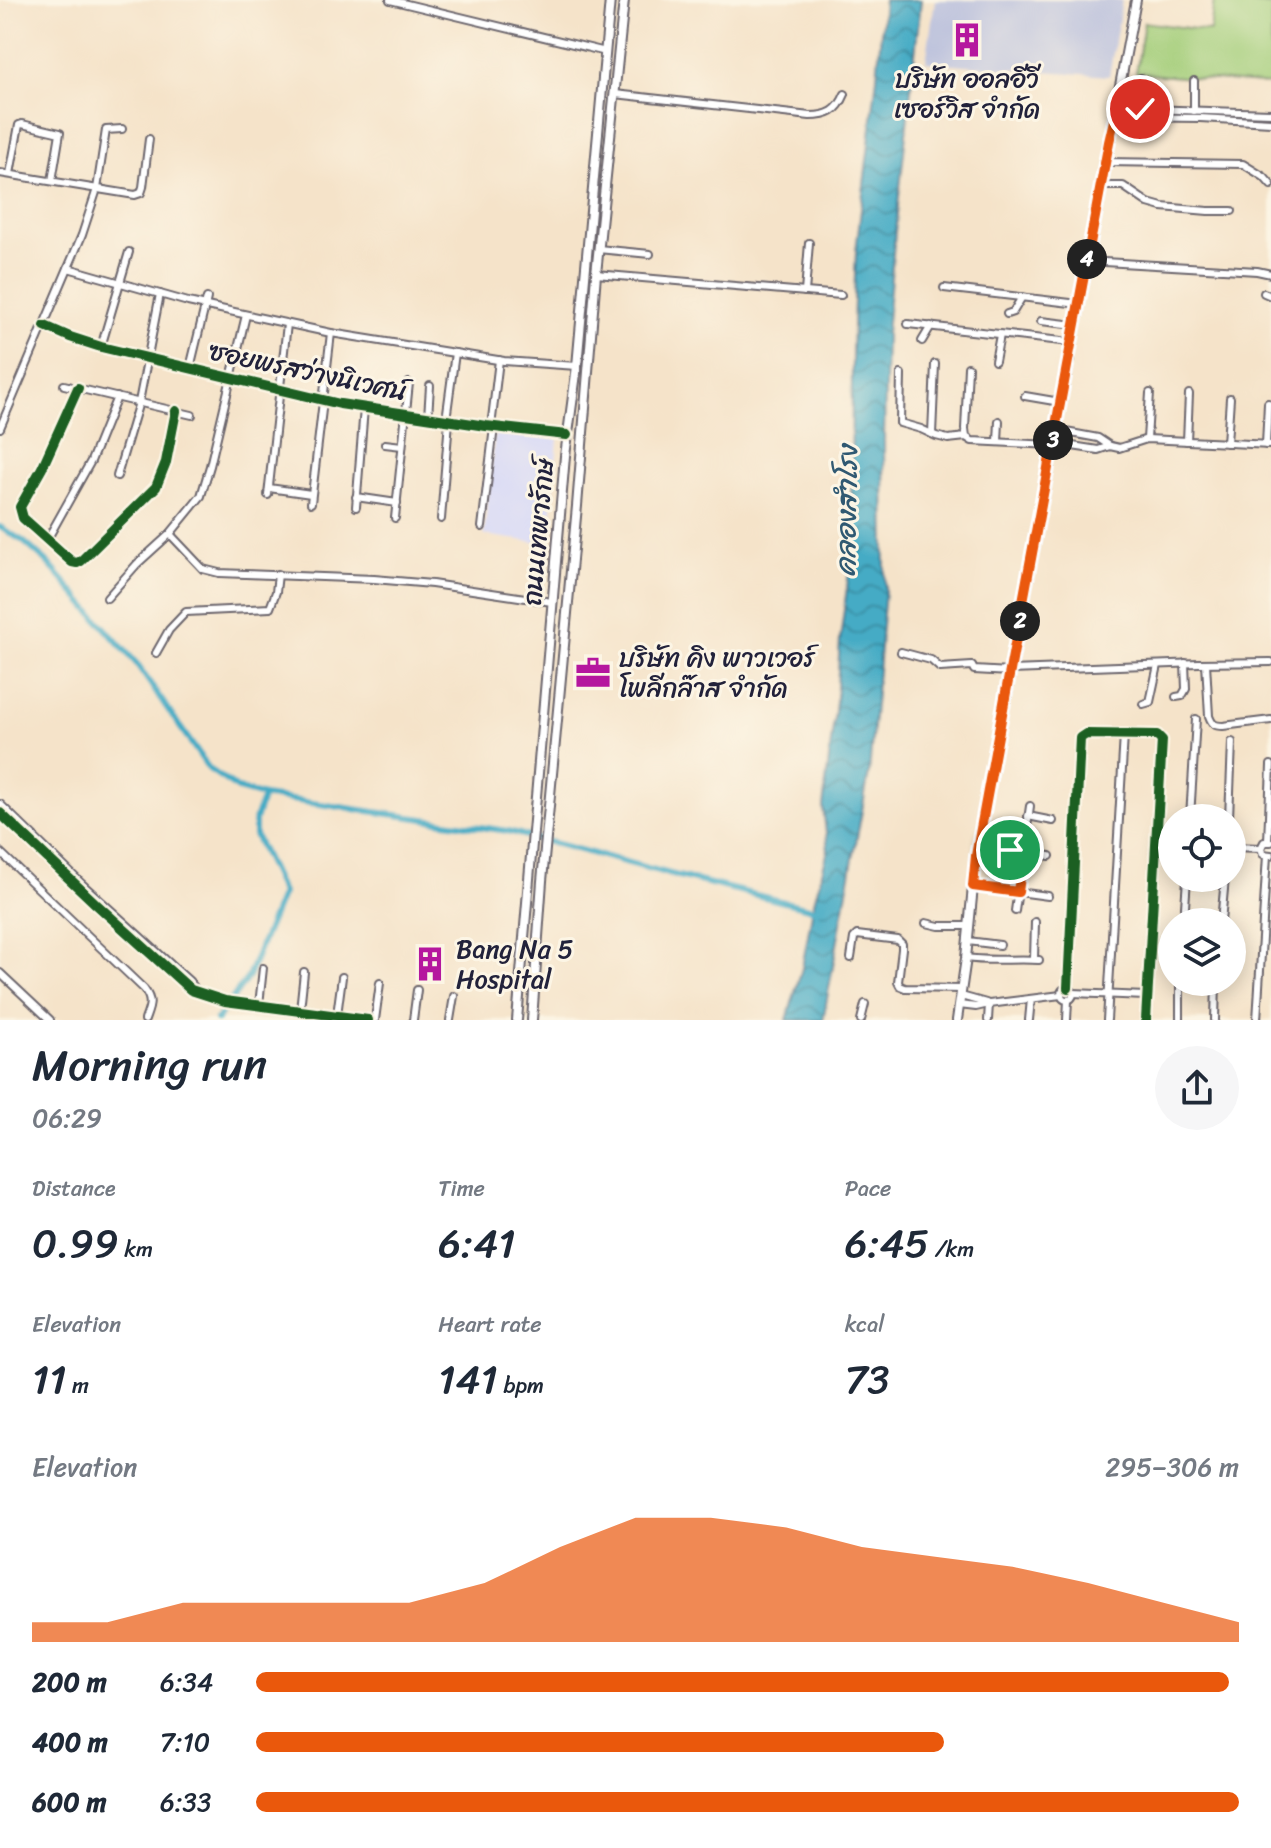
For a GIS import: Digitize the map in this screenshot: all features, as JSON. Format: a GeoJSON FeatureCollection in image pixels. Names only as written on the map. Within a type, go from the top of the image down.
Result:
{"type":"FeatureCollection","features":[{"type":"Feature","properties":{"kind":"main road","name":"ถนนเทพารักษ์"},"geometry":{"type":"LineString","coordinates":[[517,1020],[567,435],[577,366],[610,0]]}},
{"type":"Feature","properties":{"kind":"main road","name":"ถนนเทพารักษ์"},"geometry":{"type":"LineString","coordinates":[[532,1020],[598,249],[624,0]]}},
{"type":"Feature","properties":{"kind":"main road"},"geometry":{"type":"LineString","coordinates":[[957,1020],[976,856],[1136,0]]}},
{"type":"Feature","properties":{"kind":"street"},"geometry":{"type":"LineString","coordinates":[[390,0],[606,52]]}},
{"type":"Feature","properties":{"kind":"street"},"geometry":{"type":"LineString","coordinates":[[1140,113],[1141,78]]}},
{"type":"Feature","properties":{"kind":"street"},"geometry":{"type":"LineString","coordinates":[[1194,81],[1194,111]]}},
{"type":"Feature","properties":{"kind":"street"},"geometry":{"type":"LineString","coordinates":[[615,94],[810,116],[824,115],[837,109],[845,94]]}},
{"type":"Feature","properties":{"kind":"street"},"geometry":{"type":"LineString","coordinates":[[1116,113],[1271,113]]}},
{"type":"Feature","properties":{"kind":"street"},"geometry":{"type":"LineString","coordinates":[[1140,113],[1271,122]]}},
{"type":"Feature","properties":{"kind":"street"},"geometry":{"type":"LineString","coordinates":[[10,174],[19,125],[22,124],[60,133],[52,181]]}},
{"type":"Feature","properties":{"kind":"street"},"geometry":{"type":"LineString","coordinates":[[0,428],[82,235],[97,189],[106,130],[122,129]]}},
{"type":"Feature","properties":{"kind":"street"},"geometry":{"type":"LineString","coordinates":[[0,173],[135,195],[141,193],[149,139]]}},
{"type":"Feature","properties":{"kind":"street"},"geometry":{"type":"LineString","coordinates":[[1105,162],[1243,164],[1271,185]]}},
{"type":"Feature","properties":{"kind":"street"},"geometry":{"type":"LineString","coordinates":[[1100,186],[1123,186],[1148,203],[1162,207],[1232,211]]}},
{"type":"Feature","properties":{"kind":"street"},"geometry":{"type":"LineString","coordinates":[[805,292],[809,243]]}},
{"type":"Feature","properties":{"kind":"street"},"geometry":{"type":"LineString","coordinates":[[598,249],[650,254]]}},
{"type":"Feature","properties":{"kind":"street"},"geometry":{"type":"LineString","coordinates":[[101,347],[129,252]]}},
{"type":"Feature","properties":{"kind":"street"},"geometry":{"type":"LineString","coordinates":[[1087,261],[1271,274]]}},
{"type":"Feature","properties":{"kind":"street"},"geometry":{"type":"LineString","coordinates":[[68,268],[205,306],[331,333],[499,360],[577,366]]}},
{"type":"Feature","properties":{"kind":"street"},"geometry":{"type":"LineString","coordinates":[[596,274],[841,295]]}},
{"type":"Feature","properties":{"kind":"street"},"geometry":{"type":"LineString","coordinates":[[944,288],[1079,304]]}},
{"type":"Feature","properties":{"kind":"street"},"geometry":{"type":"LineString","coordinates":[[117,476],[139,402],[160,294]]}},
{"type":"Feature","properties":{"kind":"street"},"geometry":{"type":"LineString","coordinates":[[1007,314],[1013,312],[1022,297]]}},
{"type":"Feature","properties":{"kind":"street"},"geometry":{"type":"LineString","coordinates":[[190,368],[207,298]]}},
{"type":"Feature","properties":{"kind":"street"},"geometry":{"type":"LineString","coordinates":[[107,598],[137,564],[170,534],[201,496],[246,315]]}},
{"type":"Feature","properties":{"kind":"street"},"geometry":{"type":"LineString","coordinates":[[1041,321],[1075,325]]}},
{"type":"Feature","properties":{"kind":"street"},"geometry":{"type":"LineString","coordinates":[[287,324],[269,492],[311,494]]}},
{"type":"Feature","properties":{"kind":"street"},"geometry":{"type":"LineString","coordinates":[[908,324],[1071,342]]}},
{"type":"Feature","properties":{"kind":"street","name":"ซอยพรสว่างนิเวศน์"},"geometry":{"type":"LineString","coordinates":[[45,326],[101,347],[322,400],[493,427],[567,435]]}},
{"type":"Feature","properties":{"kind":"street"},"geometry":{"type":"LineString","coordinates":[[922,341],[931,326]]}},
{"type":"Feature","properties":{"kind":"street"},"geometry":{"type":"LineString","coordinates":[[311,503],[331,333]]}},
{"type":"Feature","properties":{"kind":"street"},"geometry":{"type":"LineString","coordinates":[[995,361],[1000,335]]}},
{"type":"Feature","properties":{"kind":"street"},"geometry":{"type":"LineString","coordinates":[[441,519],[455,353]]}},
{"type":"Feature","properties":{"kind":"street"},"geometry":{"type":"LineString","coordinates":[[482,527],[499,360]]}},
{"type":"Feature","properties":{"kind":"street"},"geometry":{"type":"LineString","coordinates":[[932,434],[935,364]]}},
{"type":"Feature","properties":{"kind":"street"},"geometry":{"type":"LineString","coordinates":[[966,437],[968,367]]}},
{"type":"Feature","properties":{"kind":"street"},"geometry":{"type":"LineString","coordinates":[[901,374],[900,423],[948,439],[966,437],[972,441],[1052,444],[1098,450],[1110,446]]}},
{"type":"Feature","properties":{"kind":"street"},"geometry":{"type":"LineString","coordinates":[[395,518],[409,383]]}},
{"type":"Feature","properties":{"kind":"street"},"geometry":{"type":"LineString","coordinates":[[64,385],[192,415]]}},
{"type":"Feature","properties":{"kind":"street"},"geometry":{"type":"LineString","coordinates":[[428,417],[430,386]]}},
{"type":"Feature","properties":{"kind":"street"},"geometry":{"type":"LineString","coordinates":[[78,388],[42,468],[20,507],[23,518],[72,562],[77,563],[92,551],[156,487],[166,462],[176,411]]}},
{"type":"Feature","properties":{"kind":"street"},"geometry":{"type":"LineString","coordinates":[[1147,439],[1150,393]]}},
{"type":"Feature","properties":{"kind":"street"},"geometry":{"type":"LineString","coordinates":[[1187,441],[1189,394]]}},
{"type":"Feature","properties":{"kind":"street"},"geometry":{"type":"LineString","coordinates":[[1025,396],[1060,402]]}},
{"type":"Feature","properties":{"kind":"street"},"geometry":{"type":"LineString","coordinates":[[48,538],[91,461],[117,397]]}},
{"type":"Feature","properties":{"kind":"street"},"geometry":{"type":"LineString","coordinates":[[1227,443],[1230,398]]}},
{"type":"Feature","properties":{"kind":"street"},"geometry":{"type":"LineString","coordinates":[[1055,430],[1098,438],[1119,448],[1147,439],[1268,445],[1268,403]]}},
{"type":"Feature","properties":{"kind":"street"},"geometry":{"type":"LineString","coordinates":[[356,507],[364,408]]}},
{"type":"Feature","properties":{"kind":"street"},"geometry":{"type":"LineString","coordinates":[[998,442],[999,421]]}},
{"type":"Feature","properties":{"kind":"street"},"geometry":{"type":"LineString","coordinates":[[385,444],[402,446]]}},
{"type":"Feature","properties":{"kind":"street"},"geometry":{"type":"LineString","coordinates":[[356,497],[397,503]]}},
{"type":"Feature","properties":{"kind":"street"},"geometry":{"type":"LineString","coordinates":[[170,534],[203,569],[219,573],[432,584],[552,602]]}},
{"type":"Feature","properties":{"kind":"street"},"geometry":{"type":"LineString","coordinates":[[156,653],[169,630],[186,612],[270,608],[278,574]]}},
{"type":"Feature","properties":{"kind":"street"},"geometry":{"type":"LineString","coordinates":[[901,652],[931,660],[940,668],[972,666],[974,670],[1271,662]]}},
{"type":"Feature","properties":{"kind":"street"},"geometry":{"type":"LineString","coordinates":[[1176,697],[1182,696],[1186,689],[1185,663]]}},
{"type":"Feature","properties":{"kind":"street"},"geometry":{"type":"LineString","coordinates":[[1206,663],[1211,723],[1223,726],[1271,720]]}},
{"type":"Feature","properties":{"kind":"street"},"geometry":{"type":"LineString","coordinates":[[1143,704],[1150,702],[1158,665]]}},
{"type":"Feature","properties":{"kind":"street"},"geometry":{"type":"LineString","coordinates":[[1191,804],[1196,719]]}},
{"type":"Feature","properties":{"kind":"street"},"geometry":{"type":"LineString","coordinates":[[851,958],[857,935],[898,940],[902,949],[898,982],[905,988],[989,1004],[1071,998],[1080,738],[1086,734],[1157,735],[1162,740],[1146,1020]]}},
{"type":"Feature","properties":{"kind":"street"},"geometry":{"type":"LineString","coordinates":[[1107,1020],[1124,735]]}},
{"type":"Feature","properties":{"kind":"street"},"geometry":{"type":"LineString","coordinates":[[1230,804],[1232,742]]}},
{"type":"Feature","properties":{"kind":"street"},"geometry":{"type":"LineString","coordinates":[[1261,848],[1269,842],[1271,765]]}},
{"type":"Feature","properties":{"kind":"street"},"geometry":{"type":"LineString","coordinates":[[0,804],[64,870]]}},
{"type":"Feature","properties":{"kind":"street"},"geometry":{"type":"LineString","coordinates":[[1015,911],[1030,806]]}},
{"type":"Feature","properties":{"kind":"street"},"geometry":{"type":"LineString","coordinates":[[0,813],[199,993],[225,1001],[368,1020]]}},
{"type":"Feature","properties":{"kind":"street"},"geometry":{"type":"LineString","coordinates":[[1028,816],[1053,821]]}},
{"type":"Feature","properties":{"kind":"street"},"geometry":{"type":"LineString","coordinates":[[1246,847],[1261,848]]}},
{"type":"Feature","properties":{"kind":"street"},"geometry":{"type":"LineString","coordinates":[[1257,1020],[1269,855],[1261,848]]}},
{"type":"Feature","properties":{"kind":"street"},"geometry":{"type":"LineString","coordinates":[[1010,850],[1050,856]]}},
{"type":"Feature","properties":{"kind":"street"},"geometry":{"type":"LineString","coordinates":[[0,852],[144,989],[150,997],[145,1020]]}},
{"type":"Feature","properties":{"kind":"street"},"geometry":{"type":"LineString","coordinates":[[973,886],[1048,896]]}},
{"type":"Feature","properties":{"kind":"street"},"geometry":{"type":"LineString","coordinates":[[966,958],[985,961],[1036,960],[1035,922]]}},
{"type":"Feature","properties":{"kind":"street"},"geometry":{"type":"LineString","coordinates":[[926,923],[969,926]]}},
{"type":"Feature","properties":{"kind":"street"},"geometry":{"type":"LineString","coordinates":[[968,941],[1000,945]]}},
{"type":"Feature","properties":{"kind":"street"},"geometry":{"type":"LineString","coordinates":[[259,1005],[263,968]]}},
{"type":"Feature","properties":{"kind":"street"},"geometry":{"type":"LineString","coordinates":[[300,1010],[304,972]]}},
{"type":"Feature","properties":{"kind":"street"},"geometry":{"type":"LineString","coordinates":[[0,973],[50,1020]]}},
{"type":"Feature","properties":{"kind":"street"},"geometry":{"type":"LineString","coordinates":[[337,1015],[342,977]]}},
{"type":"Feature","properties":{"kind":"street"},"geometry":{"type":"LineString","coordinates":[[375,1020],[380,983]]}},
{"type":"Feature","properties":{"kind":"street"},"geometry":{"type":"LineString","coordinates":[[413,1020],[417,990]]}},
{"type":"Feature","properties":{"kind":"street"},"geometry":{"type":"LineString","coordinates":[[1070,991],[1146,996]]}},
{"type":"Feature","properties":{"kind":"street"},"geometry":{"type":"LineString","coordinates":[[450,1020],[454,996]]}},
{"type":"Feature","properties":{"kind":"street"},"geometry":{"type":"LineString","coordinates":[[1180,996],[1180,1020]]}},
{"type":"Feature","properties":{"kind":"street"},"geometry":{"type":"LineString","coordinates":[[1215,1020],[1216,996]]}},
{"type":"Feature","properties":{"kind":"street"},"geometry":{"type":"LineString","coordinates":[[1064,998],[1067,1020]]}},
{"type":"Feature","properties":{"kind":"street"},"geometry":{"type":"LineString","coordinates":[[1029,1020],[1031,999]]}},
{"type":"Feature","properties":{"kind":"street"},"geometry":{"type":"LineString","coordinates":[[861,1020],[865,1004]]}},
{"type":"Feature","properties":{"kind":"street"},"geometry":{"type":"LineString","coordinates":[[988,1020],[989,1004]]}},
{"type":"Feature","properties":{"kind":"shaded area"},"geometry":{"type":"Polygon","coordinates":[[[935,0],[1122,0],[1109,76],[926,62],[935,0]]]}},
{"type":"Feature","properties":{"kind":"shaded area"},"geometry":{"type":"Polygon","coordinates":[[[495,432],[558,438],[549,544],[484,535],[495,432]]]}},
{"type":"Feature","properties":{"kind":"green space"},"geometry":{"type":"Polygon","coordinates":[[[1214,0],[1271,6],[1271,85],[1136,73],[1144,22],[1210,31],[1214,0]]]}},
{"type":"Feature","properties":{"kind":"water"},"geometry":{"type":"Polygon","coordinates":[[[884,0],[921,0],[886,334],[885,591],[869,773],[823,1020],[787,1020],[828,850],[823,807],[851,557],[856,251],[884,0]]]}},
{"type":"Feature","properties":{"kind":"waterway"},"geometry":{"type":"LineString","coordinates":[[0,527],[23,541],[47,562],[136,663],[209,769],[238,789],[263,796],[508,831],[817,910]]}},
{"type":"Feature","properties":{"kind":"waterway"},"geometry":{"type":"LineString","coordinates":[[217,1020],[248,977],[282,893],[255,835],[255,820],[263,796]]}},
{"type":"Feature","properties":{"kind":"cycle path"},"geometry":{"type":"LineString","coordinates":[[45,326],[101,347],[340,404],[567,435]]}},
{"type":"Feature","properties":{"kind":"cycle path"},"geometry":{"type":"LineString","coordinates":[[78,388],[42,468],[20,507],[23,518],[72,562],[81,561],[156,487],[166,462],[176,411]]}},
{"type":"Feature","properties":{"kind":"cycle path"},"geometry":{"type":"LineString","coordinates":[[1068,988],[1080,738],[1086,734],[1157,735],[1162,740],[1146,1020]]}},
{"type":"Feature","properties":{"kind":"cycle path"},"geometry":{"type":"LineString","coordinates":[[0,813],[191,990],[225,1001],[368,1020]]}},
{"type":"Feature","properties":{"kind":"place","name":"บริษัท ออลอีวี เซอร์วิส จำกัด"},"geometry":{"type":"Point","coordinates":[967,40]}},
{"type":"Feature","properties":{"kind":"place","name":"บริษัท คิง พาวเวอร์ โพลีกล๊าส จำกัด"},"geometry":{"type":"Point","coordinates":[593,673]}},
{"type":"Feature","properties":{"kind":"place","name":"Bang Na 5 Hospital"},"geometry":{"type":"Point","coordinates":[430,964]}},
{"type":"Feature","properties":{"kind":"route"},"geometry":{"type":"LineString","coordinates":[[1010,850],[1023,853],[1018,892],[973,886],[976,856],[1109,142],[1117,108],[1140,109]]}},
{"type":"Feature","properties":{"kind":"water label","name":"คลองสำโรง"},"geometry":{"type":"Point","coordinates":[846,511]}}]}
